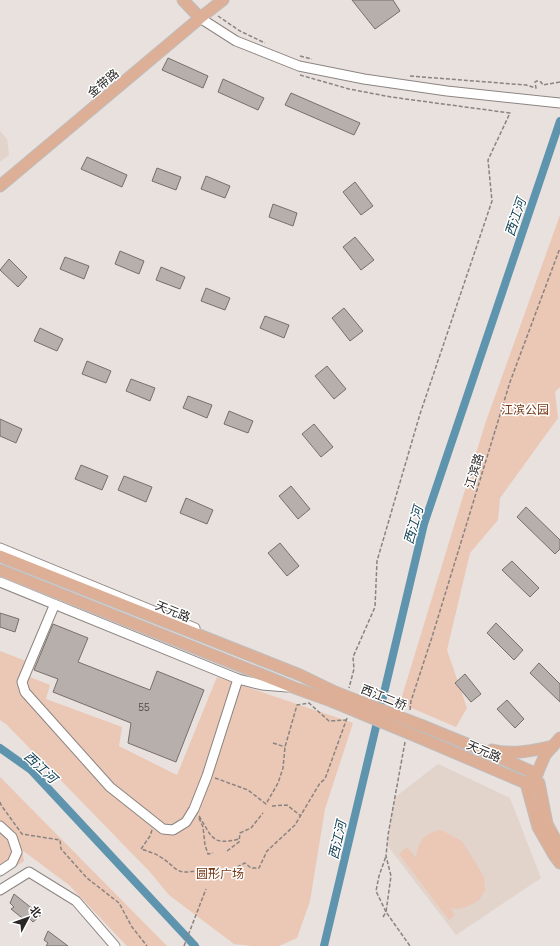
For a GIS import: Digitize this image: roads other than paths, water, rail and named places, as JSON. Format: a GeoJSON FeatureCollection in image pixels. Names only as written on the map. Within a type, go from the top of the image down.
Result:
{"type":"FeatureCollection","features":[{"type":"Feature","properties":{"kind":"main road"},"geometry":{"type":"LineString","coordinates":[[183,0],[200,18]]}},
{"type":"Feature","properties":{"kind":"main road","name":"金带路"},"geometry":{"type":"LineString","coordinates":[[0,186],[223,0]]}},
{"type":"Feature","properties":{"kind":"main road","name":"天元路"},"geometry":{"type":"LineString","coordinates":[[0,556],[300,675],[333,696]]}},
{"type":"Feature","properties":{"kind":"main road"},"geometry":{"type":"LineString","coordinates":[[0,570],[295,688],[333,696]]}},
{"type":"Feature","properties":{"kind":"main road","name":"西江二桥"},"geometry":{"type":"LineString","coordinates":[[333,696],[423,726]]}},
{"type":"Feature","properties":{"kind":"main road","name":"西江二桥"},"geometry":{"type":"LineString","coordinates":[[333,696],[418,737]]}},
{"type":"Feature","properties":{"kind":"main road","name":"天元路"},"geometry":{"type":"LineString","coordinates":[[423,726],[537,774]]}},
{"type":"Feature","properties":{"kind":"main road","name":"天元路"},"geometry":{"type":"LineString","coordinates":[[418,737],[540,789]]}},
{"type":"Feature","properties":{"kind":"main road"},"geometry":{"type":"LineString","coordinates":[[464,743],[497,752],[529,752],[556,742]]}},
{"type":"Feature","properties":{"kind":"main road"},"geometry":{"type":"LineString","coordinates":[[556,742],[545,755],[537,774],[526,783],[538,827],[560,863]]}},
{"type":"Feature","properties":{"kind":"main road"},"geometry":{"type":"LineString","coordinates":[[537,774],[547,824],[560,848]]}},
{"type":"Feature","properties":{"kind":"street"},"geometry":{"type":"LineString","coordinates":[[200,18],[236,41],[300,66],[364,79],[560,103]]}},
{"type":"Feature","properties":{"kind":"street"},"geometry":{"type":"LineString","coordinates":[[0,548],[274,659],[300,675]]}},
{"type":"Feature","properties":{"kind":"street"},"geometry":{"type":"LineString","coordinates":[[0,582],[54,606],[238,679],[262,685],[295,688]]}},
{"type":"Feature","properties":{"kind":"street"},"geometry":{"type":"LineString","coordinates":[[54,606],[22,682],[25,692],[110,786],[163,829],[173,830],[186,822],[194,809],[207,776],[238,679]]}},
{"type":"Feature","properties":{"kind":"street"},"geometry":{"type":"LineString","coordinates":[[0,826],[12,837],[16,852],[12,863],[0,871]]}},
{"type":"Feature","properties":{"kind":"street"},"geometry":{"type":"LineString","coordinates":[[0,890],[29,872],[76,901],[115,946]]}},
{"type":"Feature","properties":{"kind":"waterway","name":"西江河"},"geometry":{"type":"LineString","coordinates":[[324,946],[424,524],[560,121]]}},
{"type":"Feature","properties":{"kind":"waterway","name":"西江河"},"geometry":{"type":"LineString","coordinates":[[0,748],[31,770],[195,946]]}},
{"type":"Feature","properties":{"kind":"park label","name":"江滨公园"},"geometry":{"type":"Point","coordinates":[525,409]}},
{"type":"Feature","properties":{"kind":"park label","name":"圆形广场"},"geometry":{"type":"Point","coordinates":[220,873]}}]}
